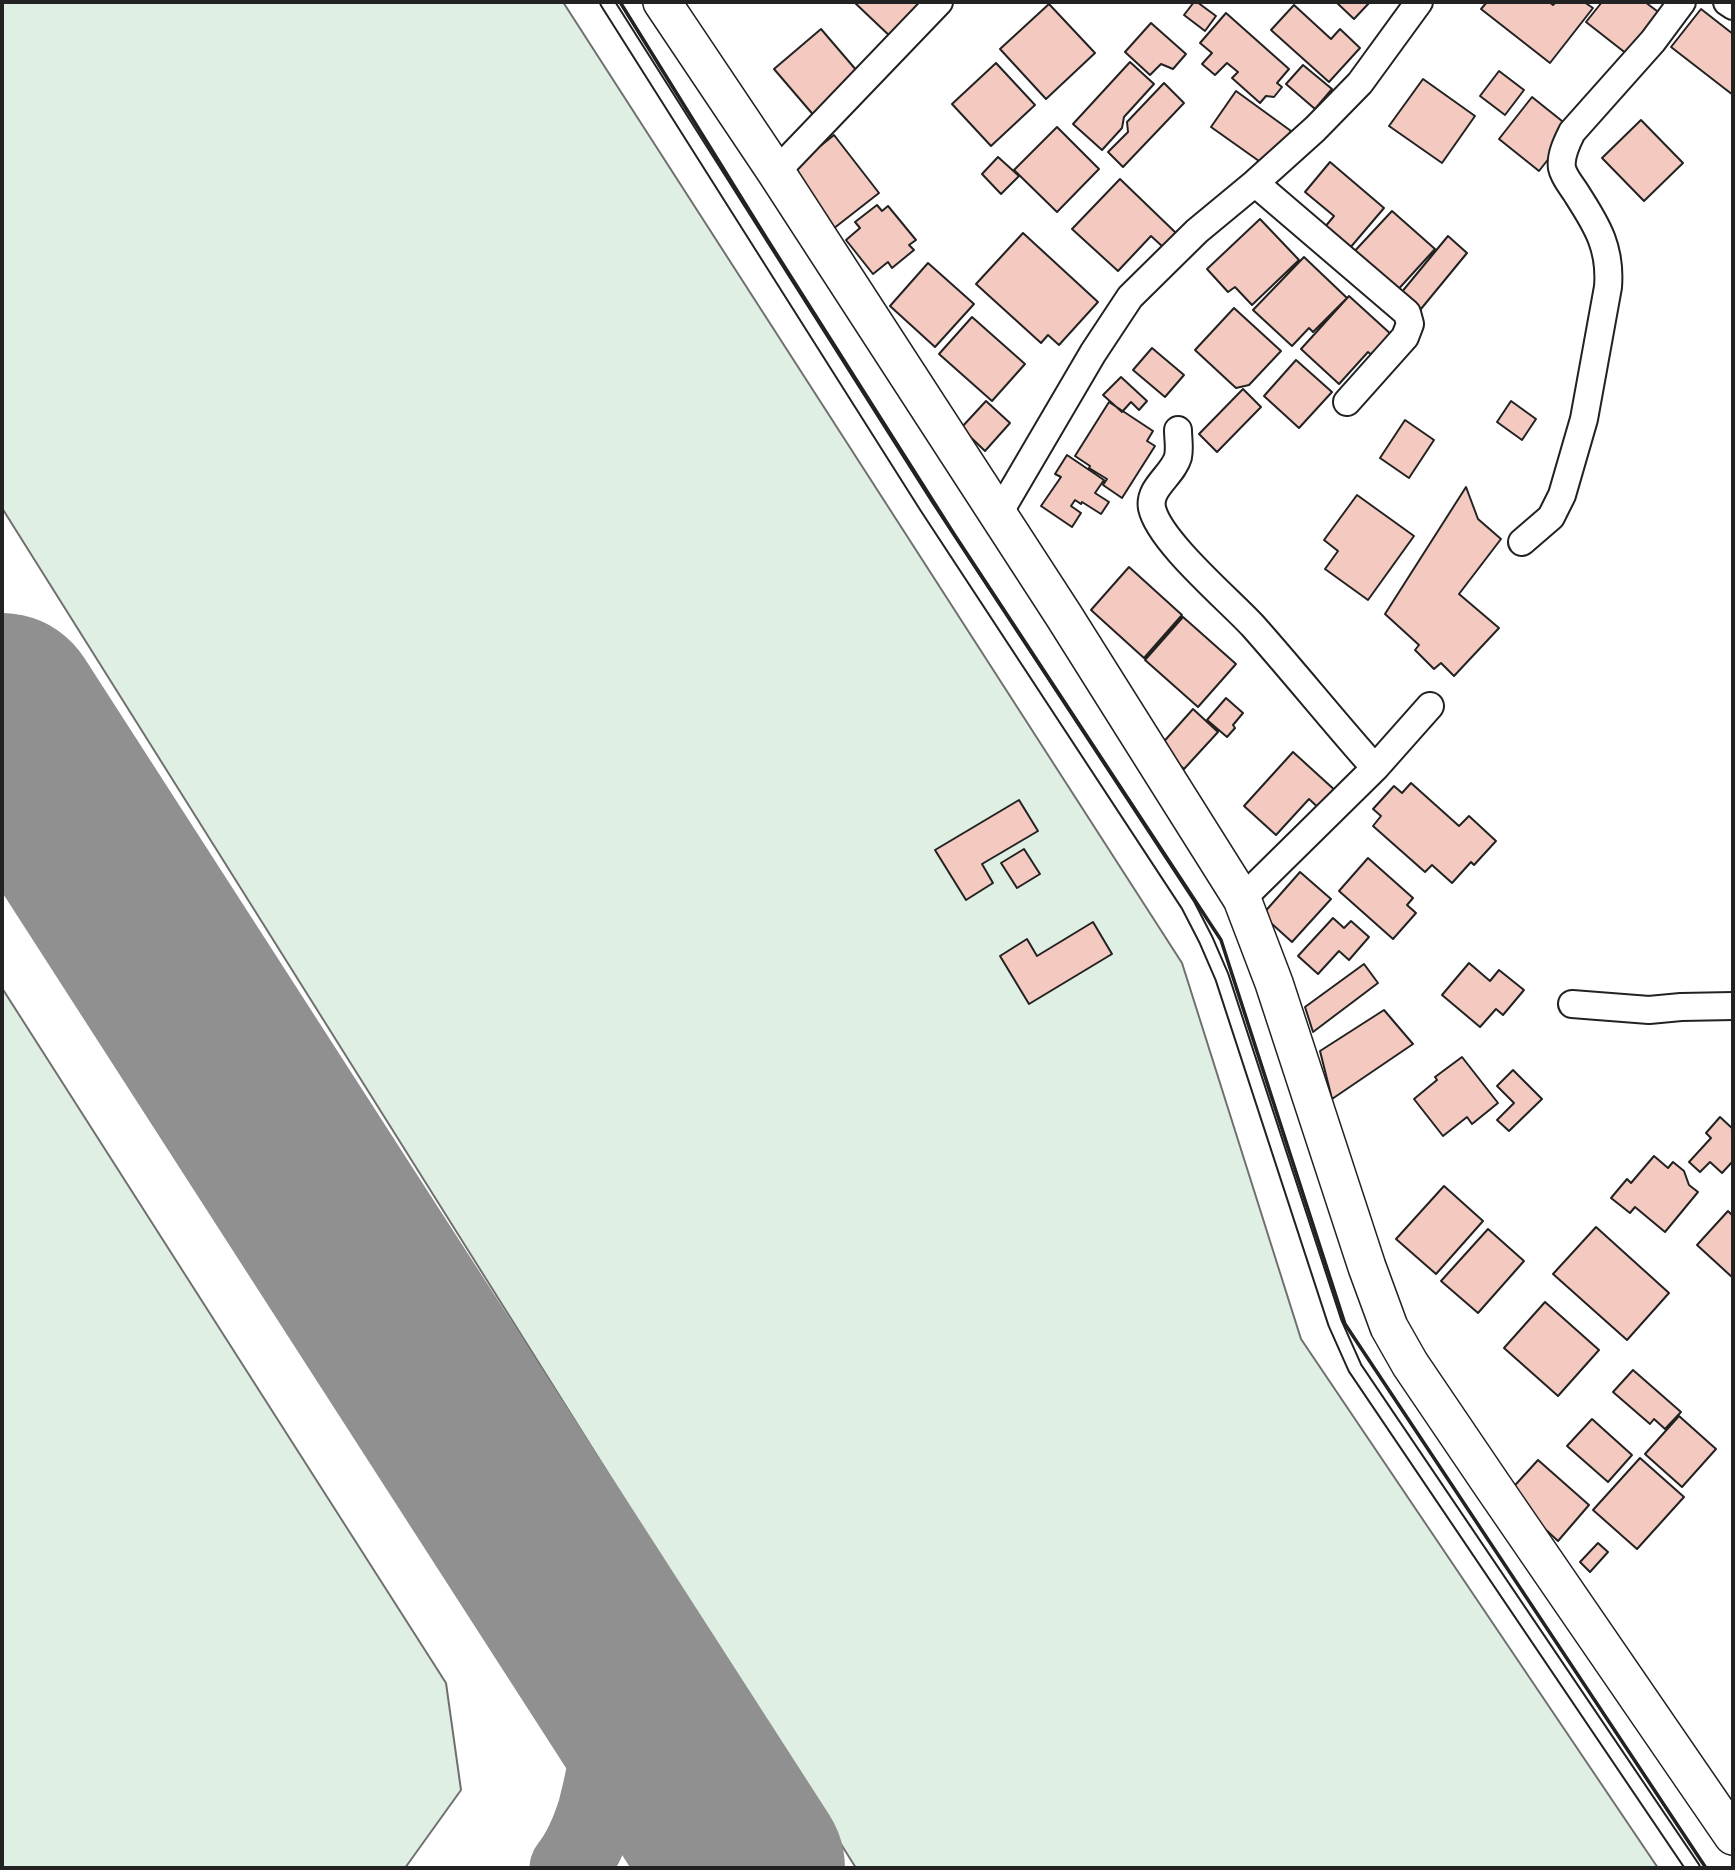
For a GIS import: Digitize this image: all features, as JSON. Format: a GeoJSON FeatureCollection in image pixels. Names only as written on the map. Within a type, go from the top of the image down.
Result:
{"type":"FeatureCollection","features":[{"type":"Feature","properties":{"kind":"main road"},"geometry":{"type":"LineString","coordinates":[[662,2],[776,172],[1064,616],[1242,899],[1274,982],[1367,1267],[1390,1327],[1410,1364],[1492,1485],[1729,1821]]}},
{"type":"Feature","properties":{"kind":"street"},"geometry":{"type":"LineString","coordinates":[[776,172],[939,2]]}},
{"type":"Feature","properties":{"kind":"street"},"geometry":{"type":"LineString","coordinates":[[998,515],[1093,353],[1130,297],[1197,231],[1315,129],[1360,83],[1419,2]]}},
{"type":"Feature","properties":{"kind":"street"},"geometry":{"type":"LineString","coordinates":[[1522,542],[1550,517],[1562,495],[1584,419],[1608,287],[1610,267],[1606,246],[1561,165],[1566,144],[1572,132],[1653,41],[1682,2]]}},
{"type":"Feature","properties":{"kind":"street"},"geometry":{"type":"LineString","coordinates":[[1727,2],[1733,6]]}},
{"type":"Feature","properties":{"kind":"street"},"geometry":{"type":"LineString","coordinates":[[1255,183],[1407,313],[1410,324],[1405,337],[1347,401]]}},
{"type":"Feature","properties":{"kind":"street"},"geometry":{"type":"LineString","coordinates":[[1178,430],[1177,459],[1154,494],[1152,505],[1156,519],[1187,559],[1252,625],[1375,768]]}},
{"type":"Feature","properties":{"kind":"street"},"geometry":{"type":"LineString","coordinates":[[1242,899],[1375,768],[1430,706]]}},
{"type":"Feature","properties":{"kind":"street"},"geometry":{"type":"LineString","coordinates":[[1572,1004],[1649,1010],[1733,1006]]}},
{"type":"Feature","properties":{"kind":"lane"},"geometry":{"type":"LineString","coordinates":[[607,2],[926,506],[1188,905],[1222,976],[1335,1323],[1355,1368],[1693,1868]]}},
{"type":"Feature","properties":{"kind":"green space"},"geometry":{"type":"Polygon","coordinates":[[[2,2],[563,2],[1182,963],[1301,1339],[1658,1868],[856,1868],[2,508],[2,2]]]}},
{"type":"Feature","properties":{"kind":"green space"},"geometry":{"type":"Polygon","coordinates":[[[2,988],[446,1683],[461,1790],[405,1868],[2,1868],[2,988]]]}},
{"type":"Feature","properties":{"kind":"building"},"geometry":{"type":"Polygon","coordinates":[[[854,2],[931,2],[894,40],[854,2]]]}},
{"type":"Feature","properties":{"kind":"building"},"geometry":{"type":"Polygon","coordinates":[[[1194,2],[1216,16],[1205,31],[1184,15],[1194,2]]]}},
{"type":"Feature","properties":{"kind":"building"},"geometry":{"type":"Polygon","coordinates":[[[1336,2],[1370,2],[1354,19],[1336,2]]]}},
{"type":"Feature","properties":{"kind":"building"},"geometry":{"type":"Polygon","coordinates":[[[1487,2],[1549,2],[1553,5],[1556,2],[1584,2],[1593,8],[1550,63],[1481,9],[1487,2]]]}},
{"type":"Feature","properties":{"kind":"building"},"geometry":{"type":"Polygon","coordinates":[[[1602,2],[1645,2],[1665,17],[1632,58],[1586,22],[1602,2]]]}},
{"type":"Feature","properties":{"kind":"building"},"geometry":{"type":"Polygon","coordinates":[[[1049,4],[1095,53],[1046,99],[1000,49],[1049,4]]]}},
{"type":"Feature","properties":{"kind":"building"},"geometry":{"type":"Polygon","coordinates":[[[1294,5],[1331,39],[1340,29],[1360,48],[1329,82],[1271,30],[1294,5]]]}},
{"type":"Feature","properties":{"kind":"building"},"geometry":{"type":"Polygon","coordinates":[[[1701,9],[1733,34],[1733,95],[1671,47],[1701,9]]]}},
{"type":"Feature","properties":{"kind":"building"},"geometry":{"type":"Polygon","coordinates":[[[1226,13],[1289,69],[1277,83],[1282,87],[1274,97],[1266,96],[1260,103],[1232,78],[1238,72],[1227,63],[1215,75],[1202,64],[1212,53],[1200,43],[1226,13]]]}},
{"type":"Feature","properties":{"kind":"building"},"geometry":{"type":"Polygon","coordinates":[[[1151,23],[1186,54],[1173,69],[1161,64],[1150,75],[1125,52],[1151,23]]]}},
{"type":"Feature","properties":{"kind":"building"},"geometry":{"type":"Polygon","coordinates":[[[821,29],[863,78],[816,118],[774,69],[821,29]]]}},
{"type":"Feature","properties":{"kind":"building"},"geometry":{"type":"Polygon","coordinates":[[[1130,62],[1154,84],[1124,117],[1122,128],[1102,150],[1073,124],[1130,62]]]}},
{"type":"Feature","properties":{"kind":"building"},"geometry":{"type":"Polygon","coordinates":[[[996,63],[1035,105],[991,146],[952,104],[996,63]]]}},
{"type":"Feature","properties":{"kind":"building"},"geometry":{"type":"Polygon","coordinates":[[[1303,65],[1332,89],[1315,109],[1286,84],[1303,65]]]}},
{"type":"Feature","properties":{"kind":"building"},"geometry":{"type":"Polygon","coordinates":[[[1499,71],[1524,90],[1505,115],[1480,96],[1499,71]]]}},
{"type":"Feature","properties":{"kind":"building"},"geometry":{"type":"Polygon","coordinates":[[[1423,79],[1475,116],[1442,163],[1389,126],[1423,79]]]}},
{"type":"Feature","properties":{"kind":"building"},"geometry":{"type":"Polygon","coordinates":[[[1164,83],[1184,103],[1123,167],[1108,152],[1128,132],[1127,122],[1164,83]]]}},
{"type":"Feature","properties":{"kind":"building"},"geometry":{"type":"Polygon","coordinates":[[[1236,91],[1291,131],[1266,166],[1211,127],[1236,91]]]}},
{"type":"Feature","properties":{"kind":"building"},"geometry":{"type":"Polygon","coordinates":[[[1532,97],[1572,129],[1539,171],[1499,139],[1532,97]]]}},
{"type":"Feature","properties":{"kind":"building"},"geometry":{"type":"Polygon","coordinates":[[[1641,120],[1683,163],[1644,201],[1602,158],[1641,120]]]}},
{"type":"Feature","properties":{"kind":"building"},"geometry":{"type":"Polygon","coordinates":[[[1057,127],[1099,169],[1057,212],[1014,170],[1057,127]]]}},
{"type":"Feature","properties":{"kind":"building"},"geometry":{"type":"Polygon","coordinates":[[[834,135],[879,193],[833,229],[788,172],[834,135]]]}},
{"type":"Feature","properties":{"kind":"building"},"geometry":{"type":"Polygon","coordinates":[[[998,157],[1019,176],[1001,194],[982,174],[998,157]]]}},
{"type":"Feature","properties":{"kind":"building"},"geometry":{"type":"Polygon","coordinates":[[[1330,162],[1384,208],[1344,255],[1320,233],[1334,216],[1305,192],[1330,162]]]}},
{"type":"Feature","properties":{"kind":"building"},"geometry":{"type":"Polygon","coordinates":[[[1120,179],[1176,233],[1163,247],[1151,236],[1118,271],[1072,229],[1120,179]]]}},
{"type":"Feature","properties":{"kind":"building"},"geometry":{"type":"Polygon","coordinates":[[[877,205],[882,211],[888,206],[916,240],[909,245],[914,250],[892,268],[888,262],[873,274],[846,240],[860,228],[855,222],[877,205]]]}},
{"type":"Feature","properties":{"kind":"building"},"geometry":{"type":"Polygon","coordinates":[[[1392,211],[1435,249],[1394,294],[1351,255],[1392,211]]]}},
{"type":"Feature","properties":{"kind":"building"},"geometry":{"type":"Polygon","coordinates":[[[1260,219],[1299,260],[1252,305],[1235,287],[1228,292],[1207,269],[1260,219]]]}},
{"type":"Feature","properties":{"kind":"building"},"geometry":{"type":"Polygon","coordinates":[[[1023,233],[1098,302],[1059,345],[1048,335],[1041,343],[976,284],[1023,233]]]}},
{"type":"Feature","properties":{"kind":"building"},"geometry":{"type":"Polygon","coordinates":[[[1448,236],[1467,253],[1416,315],[1396,299],[1448,236]]]}},
{"type":"Feature","properties":{"kind":"building"},"geometry":{"type":"Polygon","coordinates":[[[1304,257],[1347,298],[1313,332],[1309,328],[1292,346],[1253,310],[1304,257]]]}},
{"type":"Feature","properties":{"kind":"building"},"geometry":{"type":"Polygon","coordinates":[[[928,263],[974,304],[935,347],[890,306],[928,263]]]}},
{"type":"Feature","properties":{"kind":"building"},"geometry":{"type":"Polygon","coordinates":[[[1349,296],[1393,336],[1374,357],[1368,352],[1339,384],[1301,349],[1349,296]]]}},
{"type":"Feature","properties":{"kind":"building"},"geometry":{"type":"Polygon","coordinates":[[[1234,308],[1281,351],[1249,385],[1236,388],[1195,350],[1234,308]]]}},
{"type":"Feature","properties":{"kind":"building"},"geometry":{"type":"Polygon","coordinates":[[[972,317],[1025,364],[992,401],[939,354],[972,317]]]}},
{"type":"Feature","properties":{"kind":"building"},"geometry":{"type":"Polygon","coordinates":[[[1152,348],[1184,375],[1165,397],[1133,370],[1152,348]]]}},
{"type":"Feature","properties":{"kind":"building"},"geometry":{"type":"Polygon","coordinates":[[[1296,360],[1332,392],[1299,428],[1264,396],[1296,360]]]}},
{"type":"Feature","properties":{"kind":"building"},"geometry":{"type":"Polygon","coordinates":[[[1121,377],[1147,401],[1139,410],[1131,402],[1122,412],[1103,395],[1121,377]]]}},
{"type":"Feature","properties":{"kind":"building"},"geometry":{"type":"Polygon","coordinates":[[[1243,389],[1261,407],[1217,452],[1199,434],[1243,389]]]}},
{"type":"Feature","properties":{"kind":"building"},"geometry":{"type":"Polygon","coordinates":[[[986,401],[1010,423],[985,451],[961,428],[986,401]]]}},
{"type":"Feature","properties":{"kind":"building"},"geometry":{"type":"Polygon","coordinates":[[[1511,401],[1536,419],[1522,440],[1497,422],[1511,401]]]}},
{"type":"Feature","properties":{"kind":"building"},"geometry":{"type":"Polygon","coordinates":[[[1109,402],[1153,431],[1147,441],[1155,446],[1122,498],[1103,485],[1107,479],[1075,456],[1109,402]]]}},
{"type":"Feature","properties":{"kind":"building"},"geometry":{"type":"Polygon","coordinates":[[[1405,420],[1434,440],[1409,478],[1380,458],[1405,420]]]}},
{"type":"Feature","properties":{"kind":"building"},"geometry":{"type":"Polygon","coordinates":[[[1067,455],[1104,480],[1095,493],[1109,502],[1101,514],[1075,500],[1071,506],[1081,513],[1072,527],[1041,506],[1061,477],[1055,474],[1067,455]]]}},
{"type":"Feature","properties":{"kind":"building"},"geometry":{"type":"Polygon","coordinates":[[[1466,487],[1478,519],[1501,539],[1459,594],[1499,628],[1454,676],[1441,663],[1434,669],[1415,650],[1419,645],[1385,614],[1466,487]]]}},
{"type":"Feature","properties":{"kind":"building"},"geometry":{"type":"Polygon","coordinates":[[[1357,495],[1414,536],[1368,600],[1325,569],[1338,551],[1324,540],[1357,495]]]}},
{"type":"Feature","properties":{"kind":"building"},"geometry":{"type":"Polygon","coordinates":[[[1129,567],[1182,615],[1144,658],[1091,610],[1129,567]]]}},
{"type":"Feature","properties":{"kind":"building"},"geometry":{"type":"Polygon","coordinates":[[[1183,617],[1236,664],[1198,707],[1145,660],[1183,617]]]}},
{"type":"Feature","properties":{"kind":"building"},"geometry":{"type":"Polygon","coordinates":[[[1226,698],[1243,713],[1227,737],[1207,720],[1226,698]]]}},
{"type":"Feature","properties":{"kind":"building"},"geometry":{"type":"Polygon","coordinates":[[[1193,709],[1218,732],[1184,769],[1159,747],[1193,709]]]}},
{"type":"Feature","properties":{"kind":"building"},"geometry":{"type":"Polygon","coordinates":[[[1293,752],[1338,793],[1322,811],[1309,799],[1276,835],[1244,806],[1293,752]]]}},
{"type":"Feature","properties":{"kind":"building"},"geometry":{"type":"Polygon","coordinates":[[[1411,783],[1459,826],[1469,816],[1496,841],[1474,865],[1471,862],[1452,883],[1432,865],[1425,872],[1373,826],[1381,816],[1373,809],[1394,786],[1402,793],[1411,783]]]}},
{"type":"Feature","properties":{"kind":"building"},"geometry":{"type":"Polygon","coordinates":[[[1019,800],[1038,831],[982,864],[993,883],[966,900],[935,850],[1019,800]]]}},
{"type":"Feature","properties":{"kind":"building"},"geometry":{"type":"Polygon","coordinates":[[[1024,849],[1040,874],[1017,888],[1001,863],[1024,849]]]}},
{"type":"Feature","properties":{"kind":"building"},"geometry":{"type":"Polygon","coordinates":[[[1368,858],[1413,898],[1407,905],[1416,913],[1393,939],[1339,891],[1368,858]]]}},
{"type":"Feature","properties":{"kind":"building"},"geometry":{"type":"Polygon","coordinates":[[[1300,872],[1331,899],[1292,942],[1262,915],[1300,872]]]}},
{"type":"Feature","properties":{"kind":"building"},"geometry":{"type":"Polygon","coordinates":[[[1333,918],[1344,928],[1351,921],[1369,937],[1349,960],[1339,951],[1318,974],[1298,956],[1333,918]]]}},
{"type":"Feature","properties":{"kind":"building"},"geometry":{"type":"Polygon","coordinates":[[[1093,922],[1112,954],[1029,1004],[1000,956],[1027,939],[1037,956],[1093,922]]]}},
{"type":"Feature","properties":{"kind":"building"},"geometry":{"type":"Polygon","coordinates":[[[1469,963],[1490,981],[1499,970],[1524,990],[1503,1015],[1496,1009],[1480,1027],[1442,995],[1469,963]]]}},
{"type":"Feature","properties":{"kind":"building"},"geometry":{"type":"Polygon","coordinates":[[[1364,964],[1378,983],[1313,1032],[1305,1007],[1364,964]]]}},
{"type":"Feature","properties":{"kind":"building"},"geometry":{"type":"Polygon","coordinates":[[[1384,1010],[1413,1044],[1332,1099],[1320,1051],[1384,1010]]]}},
{"type":"Feature","properties":{"kind":"building"},"geometry":{"type":"Polygon","coordinates":[[[1462,1057],[1498,1103],[1472,1124],[1467,1117],[1443,1136],[1414,1099],[1437,1080],[1435,1077],[1462,1057]]]}},
{"type":"Feature","properties":{"kind":"building"},"geometry":{"type":"Polygon","coordinates":[[[1513,1070],[1542,1099],[1509,1131],[1497,1120],[1514,1103],[1497,1086],[1513,1070]]]}},
{"type":"Feature","properties":{"kind":"building"},"geometry":{"type":"Polygon","coordinates":[[[1720,1117],[1733,1129],[1733,1161],[1722,1173],[1710,1162],[1700,1172],[1689,1162],[1711,1138],[1706,1133],[1720,1117]]]}},
{"type":"Feature","properties":{"kind":"building"},"geometry":{"type":"Polygon","coordinates":[[[1654,1156],[1668,1168],[1673,1162],[1684,1171],[1689,1185],[1698,1192],[1665,1232],[1635,1207],[1630,1213],[1611,1198],[1627,1179],[1631,1183],[1654,1156]]]}},
{"type":"Feature","properties":{"kind":"building"},"geometry":{"type":"Polygon","coordinates":[[[1444,1186],[1483,1221],[1436,1274],[1396,1239],[1444,1186]]]}},
{"type":"Feature","properties":{"kind":"building"},"geometry":{"type":"Polygon","coordinates":[[[1728,1211],[1733,1216],[1733,1278],[1697,1245],[1728,1211]]]}},
{"type":"Feature","properties":{"kind":"building"},"geometry":{"type":"Polygon","coordinates":[[[1596,1227],[1669,1293],[1627,1340],[1553,1274],[1596,1227]]]}},
{"type":"Feature","properties":{"kind":"building"},"geometry":{"type":"Polygon","coordinates":[[[1488,1229],[1524,1261],[1478,1313],[1441,1281],[1488,1229]]]}},
{"type":"Feature","properties":{"kind":"building"},"geometry":{"type":"Polygon","coordinates":[[[1545,1302],[1599,1350],[1558,1396],[1504,1348],[1545,1302]]]}},
{"type":"Feature","properties":{"kind":"building"},"geometry":{"type":"Polygon","coordinates":[[[1633,1370],[1681,1412],[1665,1429],[1654,1419],[1650,1424],[1613,1392],[1633,1370]]]}},
{"type":"Feature","properties":{"kind":"building"},"geometry":{"type":"Polygon","coordinates":[[[1679,1416],[1716,1449],[1682,1487],[1645,1454],[1679,1416]]]}},
{"type":"Feature","properties":{"kind":"building"},"geometry":{"type":"Polygon","coordinates":[[[1592,1419],[1632,1455],[1608,1482],[1567,1446],[1592,1419]]]}},
{"type":"Feature","properties":{"kind":"building"},"geometry":{"type":"Polygon","coordinates":[[[1640,1458],[1684,1497],[1637,1549],[1593,1510],[1640,1458]]]}},
{"type":"Feature","properties":{"kind":"building"},"geometry":{"type":"Polygon","coordinates":[[[1538,1460],[1589,1505],[1558,1541],[1507,1494],[1538,1460]]]}},
{"type":"Feature","properties":{"kind":"building"},"geometry":{"type":"Polygon","coordinates":[[[1598,1543],[1608,1552],[1590,1572],[1580,1562],[1598,1543]]]}},
{"type":"Feature","properties":{"kind":"taxiway"},"geometry":{"type":"LineString","coordinates":[[569,1868],[582,1848],[595,1818],[609,1747],[605,1695],[582,1611]]}},
{"type":"Feature","properties":{"kind":"runway"},"geometry":{"type":"LineString","coordinates":[[2,711],[747,1868]]}},
{"type":"Feature","properties":{"kind":"wall"},"geometry":{"type":"LineString","coordinates":[[620,2],[954,534],[1221,940],[1345,1324],[1706,1868]]}}]}
